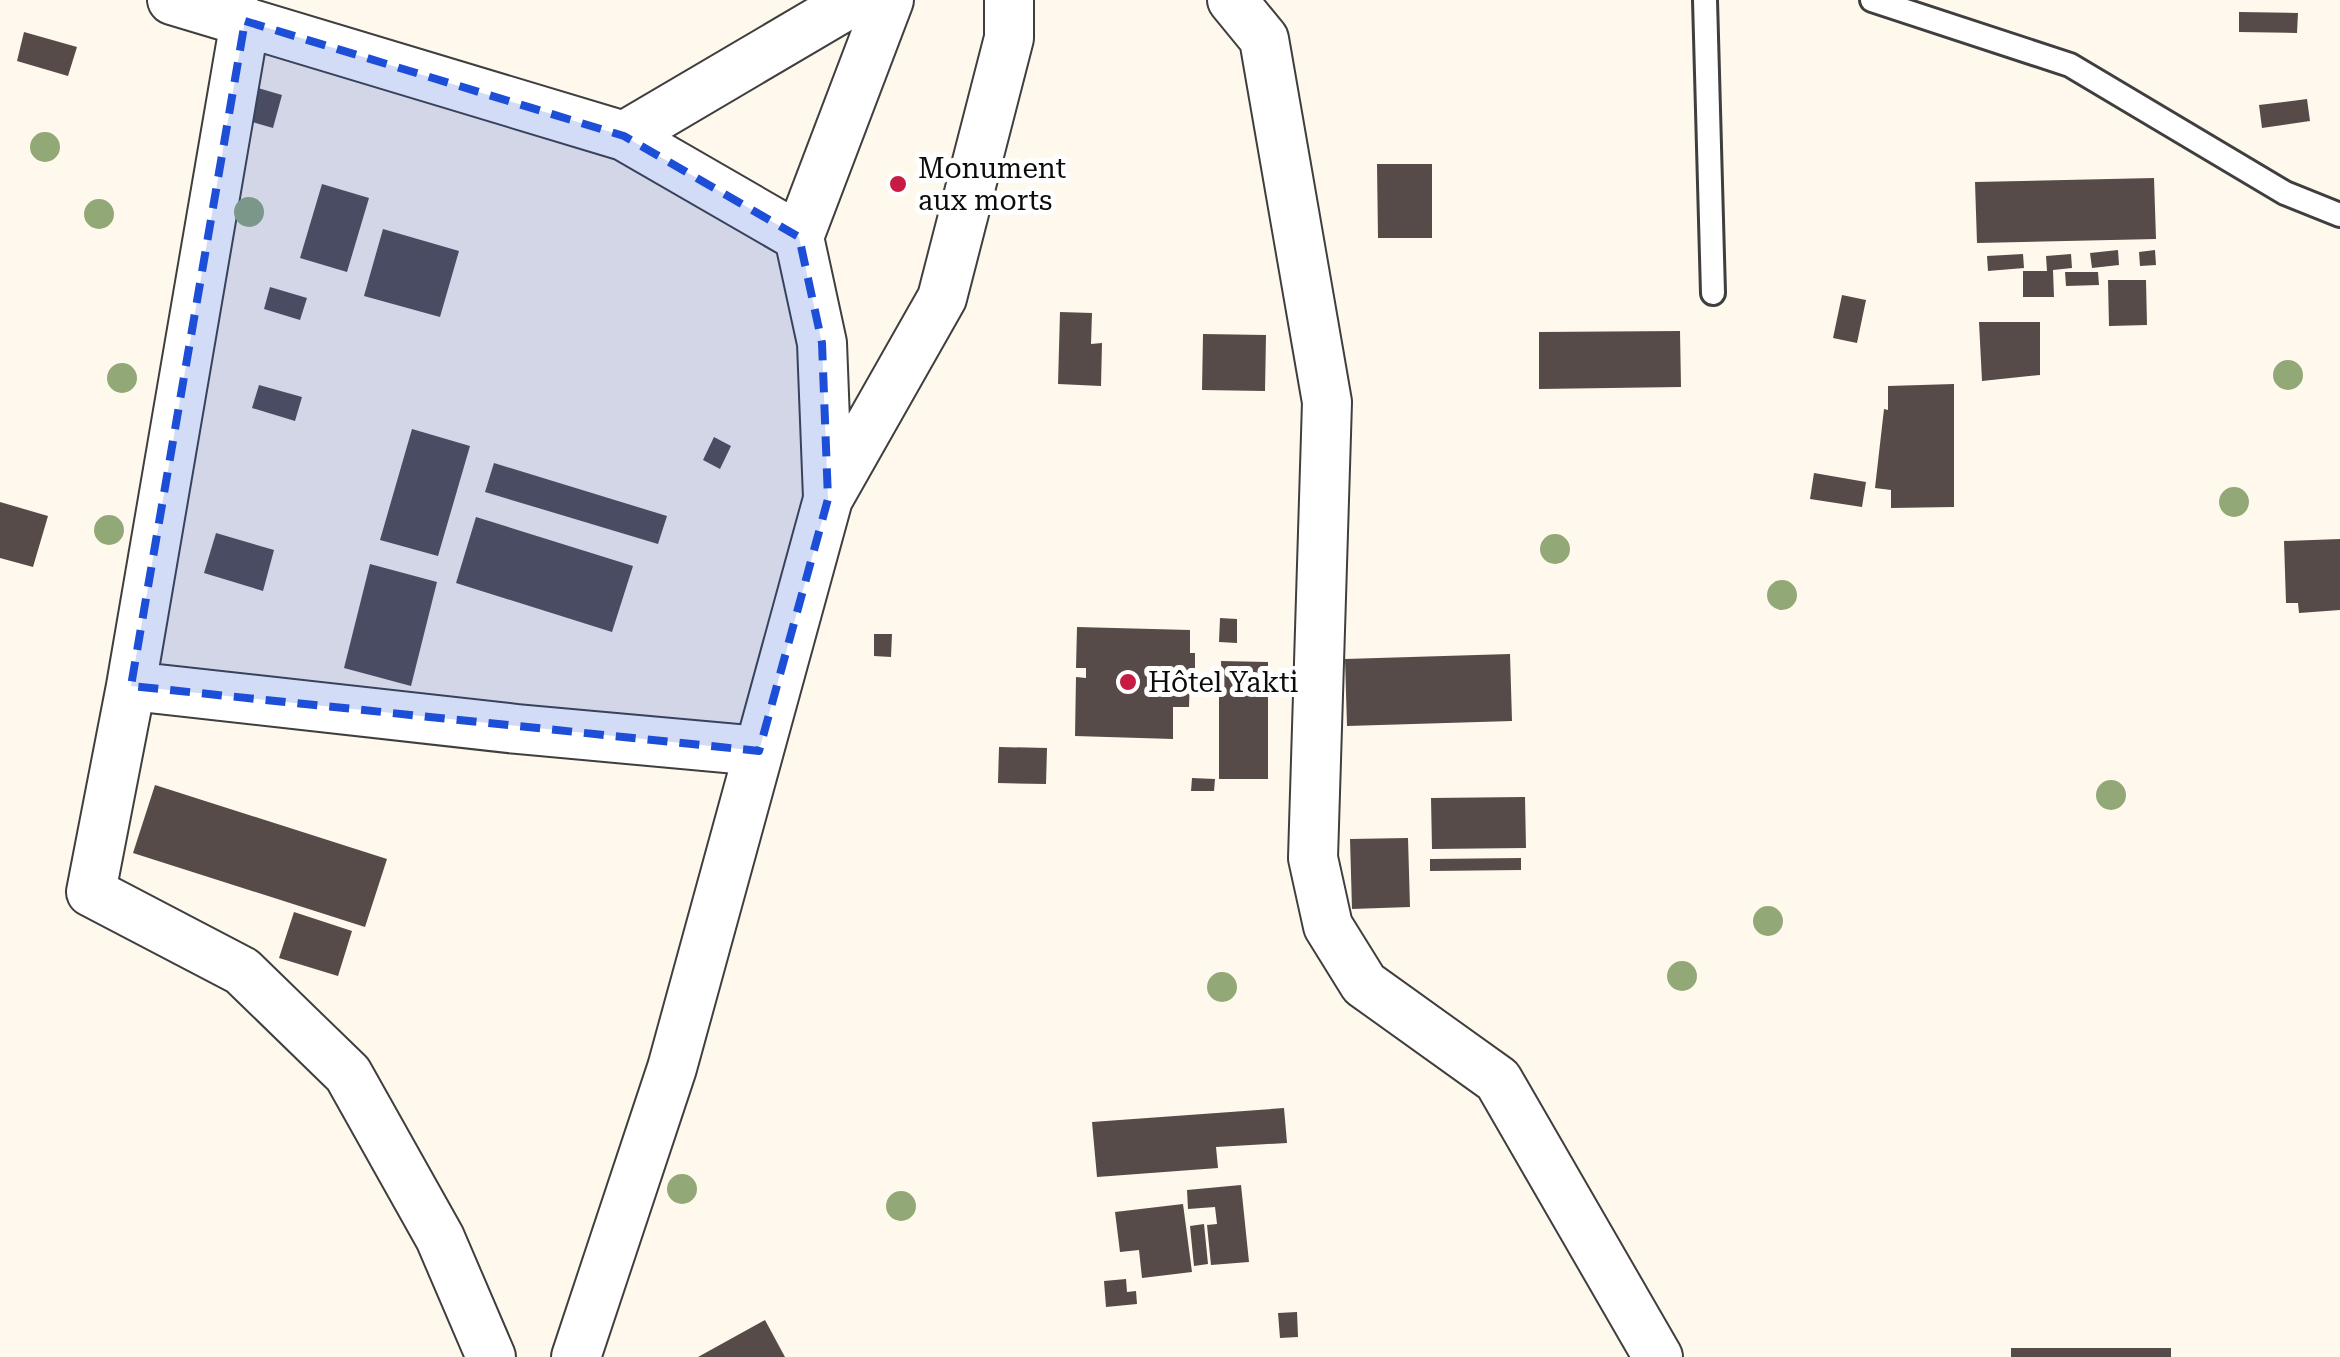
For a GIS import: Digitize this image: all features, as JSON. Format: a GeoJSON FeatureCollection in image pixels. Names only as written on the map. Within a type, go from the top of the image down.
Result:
{"type":"FeatureCollection","features":[{"type":"Feature","properties":{"kind":"street"},"geometry":{"type":"LineString","coordinates":[[172,0],[624,136],[799,237]]}},
{"type":"Feature","properties":{"kind":"street"},"geometry":{"type":"LineString","coordinates":[[624,136],[855,0]]}},
{"type":"Feature","properties":{"kind":"street"},"geometry":{"type":"LineString","coordinates":[[828,499],[822,342],[799,237],[889,0]]}},
{"type":"Feature","properties":{"kind":"street"},"geometry":{"type":"LineString","coordinates":[[576,1357],[672,1068],[828,499],[942,298],[1009,38],[1010,0]]}},
{"type":"Feature","properties":{"kind":"street"},"geometry":{"type":"LineString","coordinates":[[1232,0],[1265,19],[1327,402],[1313,858],[1328,926],[1364,984],[1498,1080],[1658,1357]]}},
{"type":"Feature","properties":{"kind":"street"},"geometry":{"type":"LineString","coordinates":[[246,22],[131,686],[90,892],[242,971],[348,1074],[440,1238],[491,1357]]}},
{"type":"Feature","properties":{"kind":"street"},"geometry":{"type":"LineString","coordinates":[[131,686],[517,729],[759,751]]}},
{"type":"Feature","properties":{"kind":"lane"},"geometry":{"type":"LineString","coordinates":[[1706,0],[1713,294]]}},
{"type":"Feature","properties":{"kind":"lane"},"geometry":{"type":"LineString","coordinates":[[1872,0],[2070,65],[2286,194],[2340,215]]}},
{"type":"Feature","properties":{"kind":"highlighted area"},"geometry":{"type":"Polygon","coordinates":[[[245,21],[624,136],[799,237],[822,343],[828,499],[759,751],[131,686],[245,21]]]}},
{"type":"Feature","properties":{"kind":"building"},"geometry":{"type":"Polygon","coordinates":[[[2239,12],[2298,13],[2297,33],[2239,32],[2239,12]]]}},
{"type":"Feature","properties":{"kind":"building"},"geometry":{"type":"Polygon","coordinates":[[[24,32],[77,47],[68,76],[17,61],[24,32]]]}},
{"type":"Feature","properties":{"kind":"building"},"geometry":{"type":"Polygon","coordinates":[[[258,88],[282,95],[273,128],[249,121],[258,88]]]}},
{"type":"Feature","properties":{"kind":"building"},"geometry":{"type":"Polygon","coordinates":[[[2307,99],[2310,121],[2262,128],[2259,105],[2307,99]]]}},
{"type":"Feature","properties":{"kind":"building"},"geometry":{"type":"Polygon","coordinates":[[[1377,164],[1432,164],[1432,238],[1378,238],[1377,164]]]}},
{"type":"Feature","properties":{"kind":"building"},"geometry":{"type":"Polygon","coordinates":[[[2154,178],[2156,239],[1977,243],[1975,182],[2154,178]]]}},
{"type":"Feature","properties":{"kind":"building"},"geometry":{"type":"Polygon","coordinates":[[[322,184],[369,198],[347,272],[300,258],[322,184]]]}},
{"type":"Feature","properties":{"kind":"building"},"geometry":{"type":"Polygon","coordinates":[[[383,229],[459,251],[440,317],[364,296],[383,229]]]}},
{"type":"Feature","properties":{"kind":"building"},"geometry":{"type":"Polygon","coordinates":[[[2118,250],[2119,265],[2092,268],[2090,253],[2118,250]]]}},
{"type":"Feature","properties":{"kind":"building"},"geometry":{"type":"Polygon","coordinates":[[[2155,250],[2156,265],[2140,266],[2139,252],[2155,250]]]}},
{"type":"Feature","properties":{"kind":"building"},"geometry":{"type":"Polygon","coordinates":[[[2023,254],[2024,268],[1988,271],[1987,256],[2023,254]]]}},
{"type":"Feature","properties":{"kind":"building"},"geometry":{"type":"Polygon","coordinates":[[[2071,254],[2072,268],[2053,270],[2054,297],[2023,297],[2023,271],[2047,271],[2046,256],[2071,254]]]}},
{"type":"Feature","properties":{"kind":"building"},"geometry":{"type":"Polygon","coordinates":[[[2065,272],[2098,272],[2099,285],[2066,286],[2065,272]]]}},
{"type":"Feature","properties":{"kind":"building"},"geometry":{"type":"Polygon","coordinates":[[[2108,280],[2146,280],[2147,325],[2109,326],[2108,280]]]}},
{"type":"Feature","properties":{"kind":"building"},"geometry":{"type":"Polygon","coordinates":[[[270,287],[307,298],[300,320],[264,309],[270,287]]]}},
{"type":"Feature","properties":{"kind":"building"},"geometry":{"type":"Polygon","coordinates":[[[1842,295],[1866,300],[1857,343],[1833,338],[1842,295]]]}},
{"type":"Feature","properties":{"kind":"building"},"geometry":{"type":"Polygon","coordinates":[[[1060,312],[1092,313],[1091,344],[1102,343],[1101,386],[1058,384],[1060,312]]]}},
{"type":"Feature","properties":{"kind":"building"},"geometry":{"type":"Polygon","coordinates":[[[1979,322],[2040,322],[2040,375],[1982,381],[1979,322]]]}},
{"type":"Feature","properties":{"kind":"building"},"geometry":{"type":"Polygon","coordinates":[[[1680,331],[1681,387],[1539,389],[1539,332],[1680,331]]]}},
{"type":"Feature","properties":{"kind":"building"},"geometry":{"type":"Polygon","coordinates":[[[1203,334],[1266,335],[1265,391],[1202,390],[1203,334]]]}},
{"type":"Feature","properties":{"kind":"building"},"geometry":{"type":"Polygon","coordinates":[[[1954,384],[1954,507],[1891,508],[1891,490],[1875,488],[1884,409],[1888,410],[1888,386],[1954,384]]]}},
{"type":"Feature","properties":{"kind":"building"},"geometry":{"type":"Polygon","coordinates":[[[259,385],[302,397],[295,421],[252,408],[259,385]]]}},
{"type":"Feature","properties":{"kind":"building"},"geometry":{"type":"Polygon","coordinates":[[[412,429],[470,446],[438,556],[380,540],[412,429]]]}},
{"type":"Feature","properties":{"kind":"building"},"geometry":{"type":"Polygon","coordinates":[[[714,437],[731,446],[720,469],[703,460],[714,437]]]}},
{"type":"Feature","properties":{"kind":"building"},"geometry":{"type":"Polygon","coordinates":[[[494,463],[667,516],[658,544],[485,492],[494,463]]]}},
{"type":"Feature","properties":{"kind":"building"},"geometry":{"type":"Polygon","coordinates":[[[1814,473],[1866,482],[1862,507],[1810,499],[1814,473]]]}},
{"type":"Feature","properties":{"kind":"building"},"geometry":{"type":"Polygon","coordinates":[[[0,502],[48,516],[33,567],[0,558],[0,502]]]}},
{"type":"Feature","properties":{"kind":"building"},"geometry":{"type":"Polygon","coordinates":[[[476,517],[633,566],[612,632],[456,583],[476,517]]]}},
{"type":"Feature","properties":{"kind":"building"},"geometry":{"type":"Polygon","coordinates":[[[216,533],[274,550],[263,591],[204,573],[216,533]]]}},
{"type":"Feature","properties":{"kind":"building"},"geometry":{"type":"Polygon","coordinates":[[[2340,539],[2340,610],[2299,613],[2298,603],[2286,603],[2284,541],[2340,539]]]}},
{"type":"Feature","properties":{"kind":"building"},"geometry":{"type":"Polygon","coordinates":[[[370,564],[437,582],[411,686],[344,668],[370,564]]]}},
{"type":"Feature","properties":{"kind":"building"},"geometry":{"type":"Polygon","coordinates":[[[1220,618],[1237,619],[1237,643],[1219,642],[1220,618]]]}},
{"type":"Feature","properties":{"kind":"building"},"geometry":{"type":"Polygon","coordinates":[[[1077,627],[1190,630],[1195,676],[1190,676],[1189,707],[1173,707],[1173,739],[1075,736],[1076,677],[1086,678],[1086,668],[1076,668],[1077,627]]]}},
{"type":"Feature","properties":{"kind":"building"},"geometry":{"type":"Polygon","coordinates":[[[874,634],[892,634],[891,657],[874,656],[874,634]]]}},
{"type":"Feature","properties":{"kind":"building"},"geometry":{"type":"Polygon","coordinates":[[[1510,654],[1512,721],[1347,726],[1345,659],[1510,654]]]}},
{"type":"Feature","properties":{"kind":"building"},"geometry":{"type":"Polygon","coordinates":[[[1221,661],[1268,662],[1268,779],[1219,779],[1221,661]]]}},
{"type":"Feature","properties":{"kind":"building"},"geometry":{"type":"Polygon","coordinates":[[[999,747],[1047,748],[1046,784],[998,783],[999,747]]]}},
{"type":"Feature","properties":{"kind":"building"},"geometry":{"type":"Polygon","coordinates":[[[1192,778],[1215,779],[1214,791],[1191,791],[1192,778]]]}},
{"type":"Feature","properties":{"kind":"building"},"geometry":{"type":"Polygon","coordinates":[[[155,785],[387,859],[365,927],[133,853],[155,785]]]}},
{"type":"Feature","properties":{"kind":"building"},"geometry":{"type":"Polygon","coordinates":[[[1525,797],[1526,848],[1432,849],[1431,798],[1525,797]]]}},
{"type":"Feature","properties":{"kind":"building"},"geometry":{"type":"Polygon","coordinates":[[[1408,838],[1410,907],[1352,909],[1350,839],[1408,838]]]}},
{"type":"Feature","properties":{"kind":"building"},"geometry":{"type":"Polygon","coordinates":[[[1521,858],[1521,870],[1430,871],[1430,859],[1521,858]]]}},
{"type":"Feature","properties":{"kind":"building"},"geometry":{"type":"Polygon","coordinates":[[[294,912],[352,931],[338,976],[279,958],[294,912]]]}},
{"type":"Feature","properties":{"kind":"building"},"geometry":{"type":"Polygon","coordinates":[[[1284,1108],[1287,1143],[1216,1147],[1218,1168],[1097,1177],[1092,1122],[1284,1108]]]}},
{"type":"Feature","properties":{"kind":"building"},"geometry":{"type":"Polygon","coordinates":[[[1241,1185],[1249,1262],[1211,1265],[1207,1225],[1217,1224],[1215,1207],[1188,1209],[1187,1190],[1241,1185]]]}},
{"type":"Feature","properties":{"kind":"building"},"geometry":{"type":"Polygon","coordinates":[[[1183,1204],[1192,1272],[1142,1278],[1139,1250],[1120,1252],[1115,1212],[1183,1204]]]}},
{"type":"Feature","properties":{"kind":"building"},"geometry":{"type":"Polygon","coordinates":[[[1204,1224],[1208,1264],[1194,1266],[1190,1226],[1204,1224]]]}},
{"type":"Feature","properties":{"kind":"building"},"geometry":{"type":"Polygon","coordinates":[[[1126,1279],[1127,1292],[1136,1291],[1137,1304],[1106,1307],[1104,1281],[1126,1279]]]}},
{"type":"Feature","properties":{"kind":"building"},"geometry":{"type":"Polygon","coordinates":[[[1297,1312],[1298,1337],[1280,1338],[1278,1313],[1297,1312]]]}},
{"type":"Feature","properties":{"kind":"building"},"geometry":{"type":"Polygon","coordinates":[[[765,1320],[785,1357],[698,1357],[765,1320]]]}},
{"type":"Feature","properties":{"kind":"building"},"geometry":{"type":"Polygon","coordinates":[[[2011,1348],[2171,1348],[2171,1357],[2011,1357],[2011,1348]]]}},
{"type":"Feature","properties":{"kind":"place","name":"Monument aux morts"},"geometry":{"type":"Point","coordinates":[898,184]}},
{"type":"Feature","properties":{"kind":"place","name":"Hôtel Yakti"},"geometry":{"type":"Point","coordinates":[1128,682]}}]}
